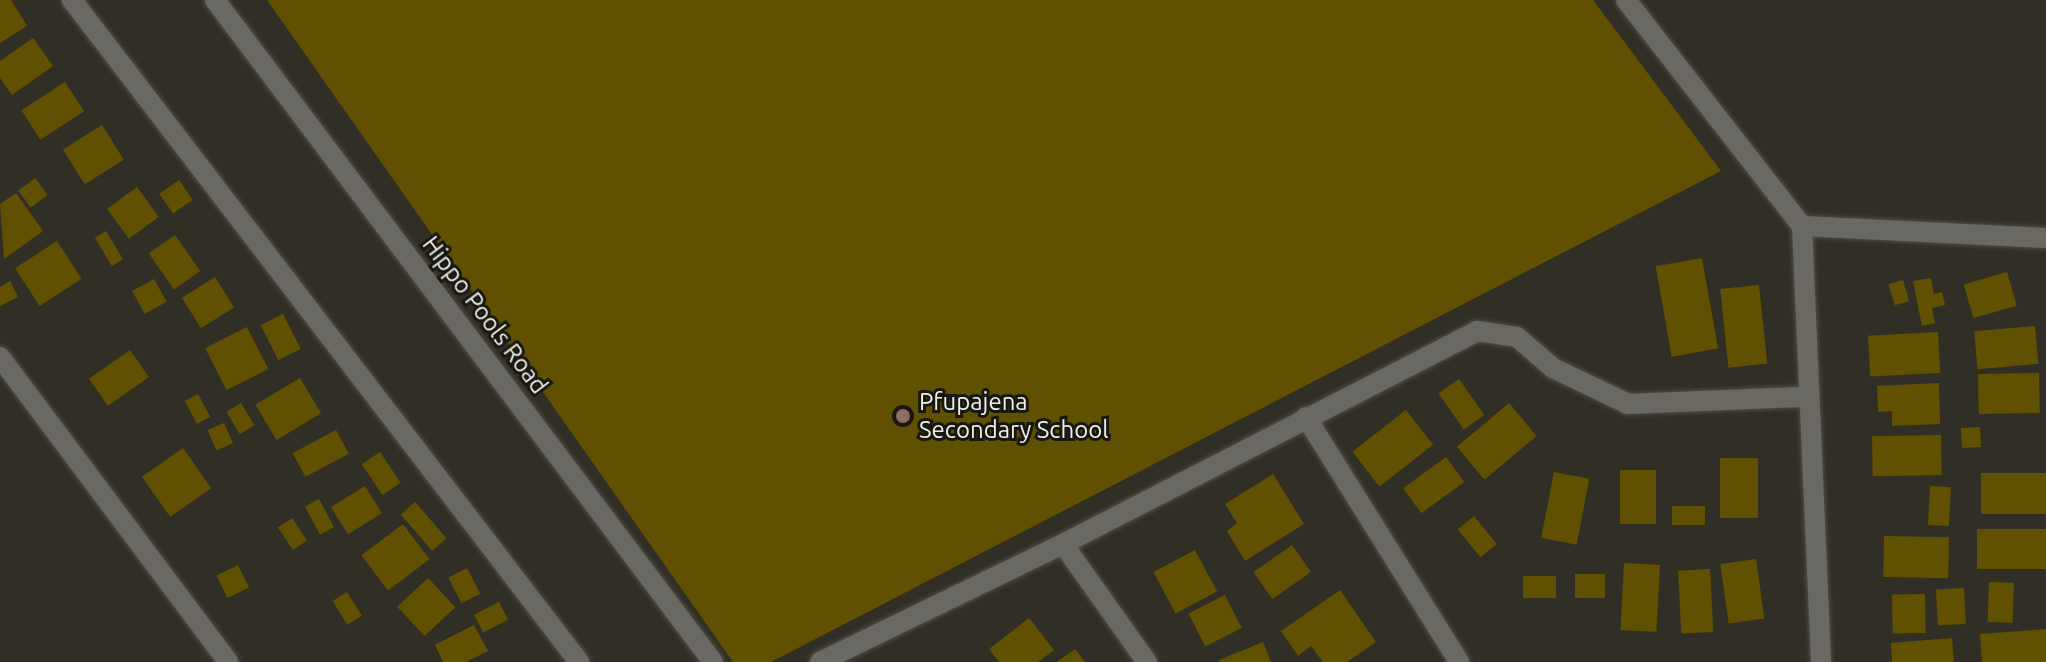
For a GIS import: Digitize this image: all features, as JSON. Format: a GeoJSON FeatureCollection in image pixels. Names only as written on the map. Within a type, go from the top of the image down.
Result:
{"type":"FeatureCollection","features":[{"type":"Feature","properties":{"kind":"street"},"geometry":{"type":"LineString","coordinates":[[72,0],[579,662]]}},
{"type":"Feature","properties":{"kind":"street","name":"Hippo Pools Road"},"geometry":{"type":"LineString","coordinates":[[215,0],[713,662]]}},
{"type":"Feature","properties":{"kind":"street"},"geometry":{"type":"LineString","coordinates":[[1626,0],[1802,226],[1806,397],[1821,662]]}},
{"type":"Feature","properties":{"kind":"street"},"geometry":{"type":"LineString","coordinates":[[1802,226],[2046,238]]}},
{"type":"Feature","properties":{"kind":"street"},"geometry":{"type":"LineString","coordinates":[[820,662],[1063,544],[1477,331],[1517,337],[1553,368],[1628,404],[1806,397]]}},
{"type":"Feature","properties":{"kind":"street"},"geometry":{"type":"LineString","coordinates":[[0,357],[228,662]]}},
{"type":"Feature","properties":{"kind":"street"},"geometry":{"type":"LineString","coordinates":[[1306,417],[1459,662]]}},
{"type":"Feature","properties":{"kind":"street"},"geometry":{"type":"LineString","coordinates":[[1063,544],[1147,662]]}},
{"type":"Feature","properties":{"kind":"building"},"geometry":{"type":"Polygon","coordinates":[[[0,0],[11,0],[27,26],[0,43],[0,0]]]}},
{"type":"Feature","properties":{"kind":"building","name":"Pfupajena Secondary School"},"geometry":{"type":"Polygon","coordinates":[[[267,0],[1593,0],[1721,171],[771,662],[733,662],[267,0]]]}},
{"type":"Feature","properties":{"kind":"building"},"geometry":{"type":"Polygon","coordinates":[[[33,38],[53,66],[12,95],[0,78],[0,61],[33,38]]]}},
{"type":"Feature","properties":{"kind":"building"},"geometry":{"type":"Polygon","coordinates":[[[65,82],[84,111],[40,140],[21,110],[65,82]]]}},
{"type":"Feature","properties":{"kind":"building"},"geometry":{"type":"Polygon","coordinates":[[[102,125],[124,160],[85,184],[63,149],[102,125]]]}},
{"type":"Feature","properties":{"kind":"building"},"geometry":{"type":"Polygon","coordinates":[[[35,178],[48,195],[31,207],[18,191],[35,178]]]}},
{"type":"Feature","properties":{"kind":"building"},"geometry":{"type":"Polygon","coordinates":[[[179,180],[193,200],[173,213],[159,194],[179,180]]]}},
{"type":"Feature","properties":{"kind":"building"},"geometry":{"type":"Polygon","coordinates":[[[137,187],[159,217],[129,239],[107,209],[137,187]]]}},
{"type":"Feature","properties":{"kind":"building"},"geometry":{"type":"Polygon","coordinates":[[[16,193],[43,231],[4,259],[0,204],[16,193]]]}},
{"type":"Feature","properties":{"kind":"building"},"geometry":{"type":"Polygon","coordinates":[[[106,231],[123,259],[112,266],[95,238],[106,231]]]}},
{"type":"Feature","properties":{"kind":"building"},"geometry":{"type":"Polygon","coordinates":[[[175,235],[200,271],[174,289],[149,253],[175,235]]]}},
{"type":"Feature","properties":{"kind":"building"},"geometry":{"type":"Polygon","coordinates":[[[57,241],[82,279],[40,306],[15,268],[57,241]]]}},
{"type":"Feature","properties":{"kind":"building"},"geometry":{"type":"Polygon","coordinates":[[[1702,258],[1718,349],[1672,357],[1656,266],[1702,258]]]}},
{"type":"Feature","properties":{"kind":"building"},"geometry":{"type":"Polygon","coordinates":[[[2007,272],[2017,306],[1973,318],[1964,284],[2007,272]]]}},
{"type":"Feature","properties":{"kind":"building"},"geometry":{"type":"Polygon","coordinates":[[[215,277],[234,308],[201,328],[182,298],[215,277]]]}},
{"type":"Feature","properties":{"kind":"building"},"geometry":{"type":"Polygon","coordinates":[[[1931,278],[1934,294],[1942,292],[1945,305],[1932,308],[1935,323],[1922,326],[1913,281],[1931,278]]]}},
{"type":"Feature","properties":{"kind":"building"},"geometry":{"type":"Polygon","coordinates":[[[154,279],[167,302],[145,314],[132,291],[154,279]]]}},
{"type":"Feature","properties":{"kind":"building"},"geometry":{"type":"Polygon","coordinates":[[[1903,280],[1909,301],[1895,305],[1889,284],[1903,280]]]}},
{"type":"Feature","properties":{"kind":"building"},"geometry":{"type":"Polygon","coordinates":[[[10,281],[18,297],[0,306],[0,287],[10,281]]]}},
{"type":"Feature","properties":{"kind":"building"},"geometry":{"type":"Polygon","coordinates":[[[1759,285],[1767,364],[1728,368],[1720,289],[1759,285]]]}},
{"type":"Feature","properties":{"kind":"building"},"geometry":{"type":"Polygon","coordinates":[[[283,314],[301,349],[278,360],[261,325],[283,314]]]}},
{"type":"Feature","properties":{"kind":"building"},"geometry":{"type":"Polygon","coordinates":[[[2035,326],[2038,364],[1978,369],[1974,331],[2035,326]]]}},
{"type":"Feature","properties":{"kind":"building"},"geometry":{"type":"Polygon","coordinates":[[[247,327],[268,369],[226,390],[205,348],[247,327]]]}},
{"type":"Feature","properties":{"kind":"building"},"geometry":{"type":"Polygon","coordinates":[[[1938,332],[1940,373],[1870,377],[1868,336],[1938,332]]]}},
{"type":"Feature","properties":{"kind":"building"},"geometry":{"type":"Polygon","coordinates":[[[130,350],[149,377],[108,406],[89,379],[130,350]]]}},
{"type":"Feature","properties":{"kind":"building"},"geometry":{"type":"Polygon","coordinates":[[[2039,373],[2040,413],[1979,414],[1978,374],[2039,373]]]}},
{"type":"Feature","properties":{"kind":"building"},"geometry":{"type":"Polygon","coordinates":[[[300,378],[321,413],[277,440],[255,405],[300,378]]]}},
{"type":"Feature","properties":{"kind":"building"},"geometry":{"type":"Polygon","coordinates":[[[1459,379],[1484,415],[1464,429],[1439,393],[1459,379]]]}},
{"type":"Feature","properties":{"kind":"building"},"geometry":{"type":"Polygon","coordinates":[[[1939,383],[1940,424],[1892,426],[1892,411],[1878,412],[1877,386],[1939,383]]]}},
{"type":"Feature","properties":{"kind":"building"},"geometry":{"type":"Polygon","coordinates":[[[198,394],[210,417],[197,424],[185,401],[198,394]]]}},
{"type":"Feature","properties":{"kind":"building"},"geometry":{"type":"Polygon","coordinates":[[[241,403],[254,425],[240,434],[226,412],[241,403]]]}},
{"type":"Feature","properties":{"kind":"building"},"geometry":{"type":"Polygon","coordinates":[[[1509,403],[1537,436],[1485,480],[1457,447],[1509,403]]]}},
{"type":"Feature","properties":{"kind":"building"},"geometry":{"type":"Polygon","coordinates":[[[1406,410],[1433,445],[1380,487],[1352,452],[1406,410]]]}},
{"type":"Feature","properties":{"kind":"building"},"geometry":{"type":"Polygon","coordinates":[[[224,423],[233,443],[217,450],[208,430],[224,423]]]}},
{"type":"Feature","properties":{"kind":"building"},"geometry":{"type":"Polygon","coordinates":[[[1980,427],[1981,447],[1962,448],[1961,428],[1980,427]]]}},
{"type":"Feature","properties":{"kind":"building"},"geometry":{"type":"Polygon","coordinates":[[[336,430],[349,454],[305,477],[293,453],[336,430]]]}},
{"type":"Feature","properties":{"kind":"building"},"geometry":{"type":"Polygon","coordinates":[[[1941,435],[1942,475],[1873,476],[1872,436],[1941,435]]]}},
{"type":"Feature","properties":{"kind":"building"},"geometry":{"type":"Polygon","coordinates":[[[183,448],[211,488],[170,517],[142,477],[183,448]]]}},
{"type":"Feature","properties":{"kind":"building"},"geometry":{"type":"Polygon","coordinates":[[[380,452],[401,483],[382,495],[362,464],[380,452]]]}},
{"type":"Feature","properties":{"kind":"building"},"geometry":{"type":"Polygon","coordinates":[[[1446,457],[1464,482],[1421,513],[1403,488],[1446,457]]]}},
{"type":"Feature","properties":{"kind":"building"},"geometry":{"type":"Polygon","coordinates":[[[1720,458],[1758,458],[1758,518],[1720,518],[1720,458]]]}},
{"type":"Feature","properties":{"kind":"building"},"geometry":{"type":"Polygon","coordinates":[[[1620,470],[1656,470],[1656,524],[1620,524],[1620,470]]]}},
{"type":"Feature","properties":{"kind":"building"},"geometry":{"type":"Polygon","coordinates":[[[1554,472],[1589,479],[1577,545],[1541,538],[1554,472]]]}},
{"type":"Feature","properties":{"kind":"building"},"geometry":{"type":"Polygon","coordinates":[[[1981,473],[2046,473],[2046,514],[1981,514],[1981,473]]]}},
{"type":"Feature","properties":{"kind":"building"},"geometry":{"type":"Polygon","coordinates":[[[1273,474],[1304,524],[1245,561],[1227,531],[1237,523],[1225,504],[1273,474]]]}},
{"type":"Feature","properties":{"kind":"building"},"geometry":{"type":"Polygon","coordinates":[[[365,486],[382,513],[348,534],[331,507],[365,486]]]}},
{"type":"Feature","properties":{"kind":"building"},"geometry":{"type":"Polygon","coordinates":[[[1930,486],[1951,487],[1949,526],[1928,525],[1930,486]]]}},
{"type":"Feature","properties":{"kind":"building"},"geometry":{"type":"Polygon","coordinates":[[[319,499],[334,527],[320,535],[305,507],[319,499]]]}},
{"type":"Feature","properties":{"kind":"building"},"geometry":{"type":"Polygon","coordinates":[[[415,502],[446,538],[432,551],[401,514],[415,502]]]}},
{"type":"Feature","properties":{"kind":"building"},"geometry":{"type":"Polygon","coordinates":[[[1672,506],[1705,506],[1705,525],[1672,525],[1672,506]]]}},
{"type":"Feature","properties":{"kind":"building"},"geometry":{"type":"Polygon","coordinates":[[[1474,516],[1497,544],[1480,557],[1458,529],[1474,516]]]}},
{"type":"Feature","properties":{"kind":"building"},"geometry":{"type":"Polygon","coordinates":[[[292,518],[307,540],[293,550],[278,528],[292,518]]]}},
{"type":"Feature","properties":{"kind":"building"},"geometry":{"type":"Polygon","coordinates":[[[403,524],[429,559],[388,590],[361,555],[403,524]]]}},
{"type":"Feature","properties":{"kind":"building"},"geometry":{"type":"Polygon","coordinates":[[[1977,529],[2046,529],[2046,569],[1977,569],[1977,529]]]}},
{"type":"Feature","properties":{"kind":"building"},"geometry":{"type":"Polygon","coordinates":[[[1884,536],[1949,537],[1948,578],[1883,577],[1884,536]]]}},
{"type":"Feature","properties":{"kind":"building"},"geometry":{"type":"Polygon","coordinates":[[[1292,545],[1311,572],[1272,599],[1253,572],[1292,545]]]}},
{"type":"Feature","properties":{"kind":"building"},"geometry":{"type":"Polygon","coordinates":[[[1195,550],[1217,591],[1176,614],[1154,572],[1195,550]]]}},
{"type":"Feature","properties":{"kind":"building"},"geometry":{"type":"Polygon","coordinates":[[[1756,559],[1764,618],[1729,623],[1720,564],[1756,559]]]}},
{"type":"Feature","properties":{"kind":"building"},"geometry":{"type":"Polygon","coordinates":[[[1624,563],[1660,565],[1656,632],[1620,630],[1624,563]]]}},
{"type":"Feature","properties":{"kind":"building"},"geometry":{"type":"Polygon","coordinates":[[[238,565],[249,587],[227,598],[216,576],[238,565]]]}},
{"type":"Feature","properties":{"kind":"building"},"geometry":{"type":"Polygon","coordinates":[[[467,568],[480,594],[461,603],[448,578],[467,568]]]}},
{"type":"Feature","properties":{"kind":"building"},"geometry":{"type":"Polygon","coordinates":[[[1710,569],[1713,632],[1681,634],[1678,571],[1710,569]]]}},
{"type":"Feature","properties":{"kind":"building"},"geometry":{"type":"Polygon","coordinates":[[[1575,574],[1605,574],[1605,598],[1575,598],[1575,574]]]}},
{"type":"Feature","properties":{"kind":"building"},"geometry":{"type":"Polygon","coordinates":[[[1523,576],[1556,576],[1556,598],[1523,598],[1523,576]]]}},
{"type":"Feature","properties":{"kind":"building"},"geometry":{"type":"Polygon","coordinates":[[[428,578],[455,607],[425,636],[397,607],[428,578]]]}},
{"type":"Feature","properties":{"kind":"building"},"geometry":{"type":"Polygon","coordinates":[[[1989,582],[2014,583],[2013,623],[1988,622],[1989,582]]]}},
{"type":"Feature","properties":{"kind":"building"},"geometry":{"type":"Polygon","coordinates":[[[1964,588],[1966,624],[1938,625],[1936,589],[1964,588]]]}},
{"type":"Feature","properties":{"kind":"building"},"geometry":{"type":"Polygon","coordinates":[[[1340,590],[1376,642],[1347,662],[1323,662],[1311,646],[1298,656],[1281,631],[1340,590]]]}},
{"type":"Feature","properties":{"kind":"building"},"geometry":{"type":"Polygon","coordinates":[[[347,592],[362,616],[347,625],[333,601],[347,592]]]}},
{"type":"Feature","properties":{"kind":"building"},"geometry":{"type":"Polygon","coordinates":[[[1925,594],[1926,633],[1893,634],[1892,595],[1925,594]]]}},
{"type":"Feature","properties":{"kind":"building"},"geometry":{"type":"Polygon","coordinates":[[[1225,595],[1242,628],[1205,647],[1188,614],[1225,595]]]}},
{"type":"Feature","properties":{"kind":"building"},"geometry":{"type":"Polygon","coordinates":[[[499,602],[508,620],[483,633],[474,615],[499,602]]]}},
{"type":"Feature","properties":{"kind":"building"},"geometry":{"type":"Polygon","coordinates":[[[1029,618],[1054,650],[1038,662],[999,662],[989,649],[1029,618]]]}},
{"type":"Feature","properties":{"kind":"building"},"geometry":{"type":"Polygon","coordinates":[[[474,625],[488,651],[466,662],[443,662],[435,645],[474,625]]]}},
{"type":"Feature","properties":{"kind":"building"},"geometry":{"type":"Polygon","coordinates":[[[2046,629],[2046,662],[1982,662],[1980,634],[2046,629]]]}},
{"type":"Feature","properties":{"kind":"building"},"geometry":{"type":"Polygon","coordinates":[[[1952,638],[1954,662],[1892,662],[1891,643],[1952,638]]]}},
{"type":"Feature","properties":{"kind":"building"},"geometry":{"type":"Polygon","coordinates":[[[1263,642],[1271,662],[1219,660],[1263,642]]]}},
{"type":"Feature","properties":{"kind":"building"},"geometry":{"type":"Polygon","coordinates":[[[1075,649],[1085,662],[1057,662],[1075,649]]]}},
{"type":"Feature","properties":{"kind":"place","name":"Pfupajena Secondary School"},"geometry":{"type":"Point","coordinates":[903,416]}}]}
